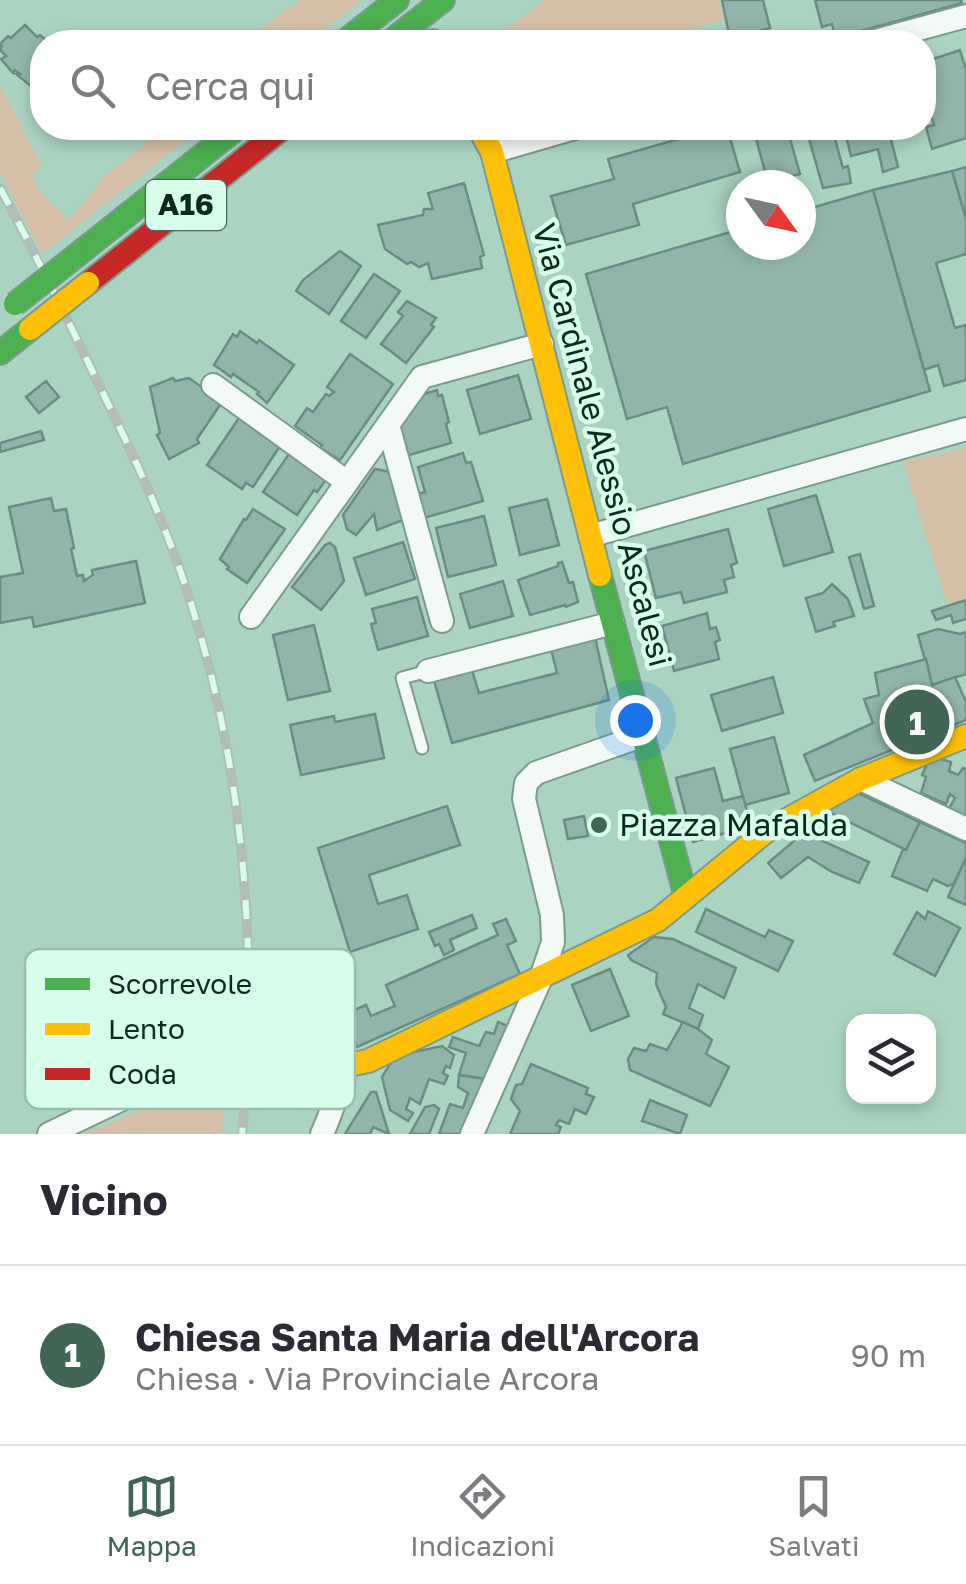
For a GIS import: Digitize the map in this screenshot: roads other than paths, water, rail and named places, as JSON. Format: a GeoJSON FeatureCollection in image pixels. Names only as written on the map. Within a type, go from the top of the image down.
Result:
{"type":"FeatureCollection","features":[{"type":"Feature","properties":{"kind":"main road"},"geometry":{"type":"LineString","coordinates":[[359,30],[397,0]]}},
{"type":"Feature","properties":{"kind":"main road"},"geometry":{"type":"LineString","coordinates":[[405,30],[443,0]]}},
{"type":"Feature","properties":{"kind":"main road","name":"A16"},"geometry":{"type":"LineString","coordinates":[[8,310],[222,140]]}},
{"type":"Feature","properties":{"kind":"main road","name":"A16"},"geometry":{"type":"LineString","coordinates":[[0,353],[268,140]]}},
{"type":"Feature","properties":{"kind":"main road","name":"Via Cardinale Alessio Ascalesi"},"geometry":{"type":"LineString","coordinates":[[486,140],[492,152],[686,897]]}},
{"type":"Feature","properties":{"kind":"main road"},"geometry":{"type":"LineString","coordinates":[[355,1064],[658,920],[765,832],[861,779],[966,736]]}},
{"type":"Feature","properties":{"kind":"street"},"geometry":{"type":"LineString","coordinates":[[915,30],[966,16]]}},
{"type":"Feature","properties":{"kind":"street"},"geometry":{"type":"LineString","coordinates":[[492,152],[534,140]]}},
{"type":"Feature","properties":{"kind":"street"},"geometry":{"type":"LineString","coordinates":[[251,617],[422,377],[542,344]]}},
{"type":"Feature","properties":{"kind":"street"},"geometry":{"type":"LineString","coordinates":[[213,385],[348,482]]}},
{"type":"Feature","properties":{"kind":"street"},"geometry":{"type":"LineString","coordinates":[[388,426],[442,621]]}},
{"type":"Feature","properties":{"kind":"street"},"geometry":{"type":"LineString","coordinates":[[590,536],[966,429]]}},
{"type":"Feature","properties":{"kind":"street"},"geometry":{"type":"LineString","coordinates":[[428,671],[614,622]]}},
{"type":"Feature","properties":{"kind":"street"},"geometry":{"type":"LineString","coordinates":[[472,1134],[554,942],[552,916],[524,799],[526,783],[536,773],[644,735]]}},
{"type":"Feature","properties":{"kind":"street"},"geometry":{"type":"LineString","coordinates":[[861,779],[966,829]]}},
{"type":"Feature","properties":{"kind":"street"},"geometry":{"type":"LineString","coordinates":[[50,1134],[102,1109]]}},
{"type":"Feature","properties":{"kind":"street"},"geometry":{"type":"LineString","coordinates":[[322,1134],[334,1109]]}},
{"type":"Feature","properties":{"kind":"lane"},"geometry":{"type":"LineString","coordinates":[[422,748],[402,678],[428,671]]}},
{"type":"Feature","properties":{"kind":"railway"},"geometry":{"type":"LineString","coordinates":[[0,188],[124,436],[188,594],[207,659],[234,793],[248,949]]}},
{"type":"Feature","properties":{"kind":"railway"},"geometry":{"type":"LineString","coordinates":[[242,1134],[244,1109]]}},
{"type":"Feature","properties":{"kind":"place","name":"Chiesa Santa Maria dell'Arcora"},"geometry":{"type":"Point","coordinates":[917,722]}},
{"type":"Feature","properties":{"kind":"place","name":"Piazza Mafalda"},"geometry":{"type":"Point","coordinates":[599,825]}}]}
